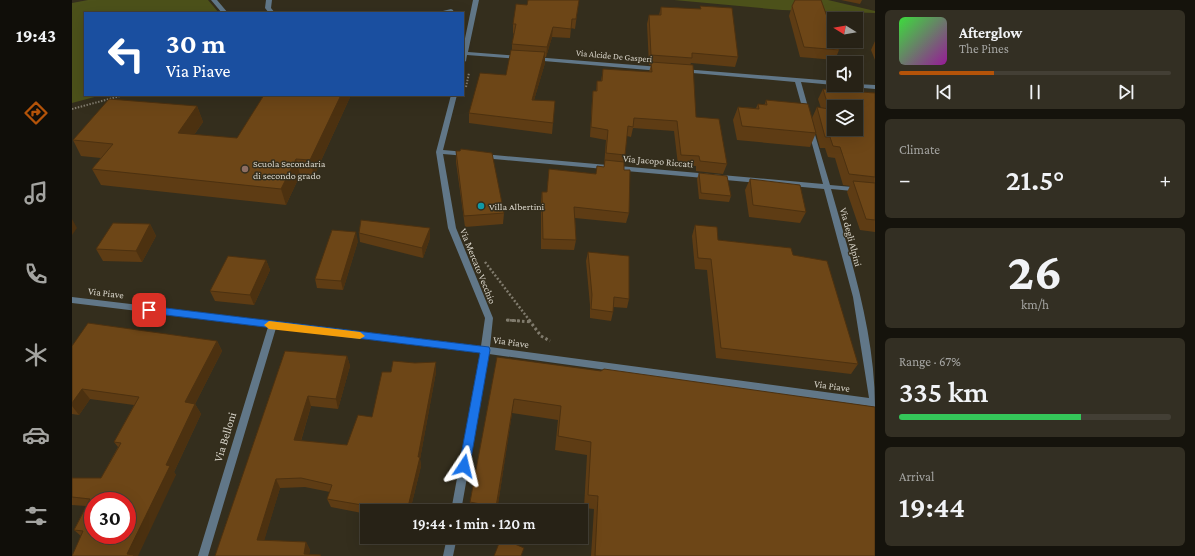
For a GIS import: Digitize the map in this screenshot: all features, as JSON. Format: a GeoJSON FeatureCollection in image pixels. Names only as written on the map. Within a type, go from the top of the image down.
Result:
{"type":"FeatureCollection","features":[{"type":"Feature","properties":{"kind":"street"},"geometry":{"type":"LineString","coordinates":[[214,0],[224,12]]}},
{"type":"Feature","properties":{"kind":"street"},"geometry":{"type":"LineString","coordinates":[[269,0],[268,8],[271,12]]}},
{"type":"Feature","properties":{"kind":"street"},"geometry":{"type":"LineString","coordinates":[[464,53],[476,0]]}},
{"type":"Feature","properties":{"kind":"street","name":"Via Alcide De Gasperi"},"geometry":{"type":"LineString","coordinates":[[464,53],[671,70]]}},
{"type":"Feature","properties":{"kind":"street"},"geometry":{"type":"LineString","coordinates":[[679,70],[827,82]]}},
{"type":"Feature","properties":{"kind":"street","name":"Via degli Alpini"},"geometry":{"type":"LineString","coordinates":[[797,80],[857,297],[874,403]]}},
{"type":"Feature","properties":{"kind":"street"},"geometry":{"type":"LineString","coordinates":[[863,86],[875,87]]}},
{"type":"Feature","properties":{"kind":"street","name":"Via Mercato Vecchio"},"geometry":{"type":"LineString","coordinates":[[454,96],[439,152],[452,228],[489,318],[485,350],[457,504]]}},
{"type":"Feature","properties":{"kind":"street","name":"Via Jacopo Riccati"},"geometry":{"type":"LineString","coordinates":[[439,152],[875,191]]}},
{"type":"Feature","properties":{"kind":"street","name":"Via Piave"},"geometry":{"type":"LineString","coordinates":[[72,300],[485,350],[874,403]]}},
{"type":"Feature","properties":{"kind":"street","name":"Via Belloni"},"geometry":{"type":"LineString","coordinates":[[203,556],[273,325]]}},
{"type":"Feature","properties":{"kind":"street"},"geometry":{"type":"LineString","coordinates":[[448,556],[451,544]]}},
{"type":"Feature","properties":{"kind":"path"},"geometry":{"type":"LineString","coordinates":[[465,92],[470,69]]}},
{"type":"Feature","properties":{"kind":"path"},"geometry":{"type":"LineString","coordinates":[[72,109],[120,96]]}},
{"type":"Feature","properties":{"kind":"path"},"geometry":{"type":"LineString","coordinates":[[484,260],[541,336],[554,344]]}},
{"type":"Feature","properties":{"kind":"green space"},"geometry":{"type":"Polygon","coordinates":[[[88,0],[208,0],[218,12],[84,12],[84,96],[98,96],[72,103],[72,3],[88,0]]]}},
{"type":"Feature","properties":{"kind":"green space"},"geometry":{"type":"Polygon","coordinates":[[[674,0],[828,0],[875,11],[875,13],[782,10],[674,0]]]}},
{"type":"Feature","properties":{"kind":"building"},"geometry":{"type":"Polygon","coordinates":[[[528,0],[579,0],[576,19],[572,19],[571,29],[553,27],[547,47],[512,44],[516,24],[513,24],[516,4],[527,5],[528,0]]]}},
{"type":"Feature","properties":{"kind":"building"},"geometry":{"type":"Polygon","coordinates":[[[795,0],[821,0],[827,17],[827,48],[838,48],[839,50],[804,47],[792,6],[795,0]]]}},
{"type":"Feature","properties":{"kind":"building"},"geometry":{"type":"Polygon","coordinates":[[[700,6],[732,8],[738,57],[692,53],[692,58],[651,55],[649,15],[661,15],[661,7],[701,9],[700,6]]]}},
{"type":"Feature","properties":{"kind":"building"},"geometry":{"type":"Polygon","coordinates":[[[511,50],[545,52],[532,100],[555,101],[553,123],[469,113],[480,73],[506,75],[511,50]]]}},
{"type":"Feature","properties":{"kind":"building"},"geometry":{"type":"Polygon","coordinates":[[[651,62],[693,65],[696,117],[719,119],[727,164],[700,161],[699,156],[681,155],[677,121],[634,118],[633,127],[628,126],[625,155],[606,153],[608,130],[591,127],[593,91],[597,91],[597,81],[602,81],[603,69],[652,72],[651,62]]]}},
{"type":"Feature","properties":{"kind":"building"},"geometry":{"type":"Polygon","coordinates":[[[823,89],[827,89],[827,92],[875,93],[875,177],[849,174],[840,147],[833,146],[830,137],[825,137],[817,107],[827,109],[827,136],[863,136],[863,100],[827,100],[827,102],[823,89]]]}},
{"type":"Feature","properties":{"kind":"building"},"geometry":{"type":"Polygon","coordinates":[[[263,96],[341,96],[310,160],[296,159],[281,189],[92,169],[113,144],[73,140],[109,99],[197,106],[178,133],[237,138],[263,96]]]}},
{"type":"Feature","properties":{"kind":"building"},"geometry":{"type":"Polygon","coordinates":[[[766,100],[808,104],[816,133],[742,126],[738,107],[759,109],[758,104],[767,105],[766,100]]]}},
{"type":"Feature","properties":{"kind":"building"},"geometry":{"type":"Polygon","coordinates":[[[461,149],[492,153],[504,213],[464,216],[456,151],[460,151],[461,149]]]}},
{"type":"Feature","properties":{"kind":"building"},"geometry":{"type":"Polygon","coordinates":[[[605,160],[624,162],[624,170],[630,170],[629,213],[574,207],[576,240],[543,239],[542,192],[547,192],[549,169],[596,174],[597,166],[604,167],[605,160]]]}},
{"type":"Feature","properties":{"kind":"building"},"geometry":{"type":"Polygon","coordinates":[[[699,173],[727,176],[731,196],[701,193],[699,173]]]}},
{"type":"Feature","properties":{"kind":"building"},"geometry":{"type":"Polygon","coordinates":[[[750,179],[800,185],[806,212],[753,205],[750,179]]]}},
{"type":"Feature","properties":{"kind":"building"},"geometry":{"type":"Polygon","coordinates":[[[853,181],[875,183],[875,220],[866,219],[853,181]]]}},
{"type":"Feature","properties":{"kind":"building"},"geometry":{"type":"Polygon","coordinates":[[[361,220],[430,228],[422,248],[359,233],[361,220]]]}},
{"type":"Feature","properties":{"kind":"building"},"geometry":{"type":"Polygon","coordinates":[[[113,223],[150,224],[136,251],[96,249],[113,223]]]}},
{"type":"Feature","properties":{"kind":"building"},"geometry":{"type":"Polygon","coordinates":[[[695,225],[717,227],[718,240],[791,248],[793,255],[827,261],[858,364],[721,348],[711,259],[698,258],[695,225]]]}},
{"type":"Feature","properties":{"kind":"building"},"geometry":{"type":"Polygon","coordinates":[[[332,230],[356,232],[341,281],[315,279],[332,230]]]}},
{"type":"Feature","properties":{"kind":"building"},"geometry":{"type":"Polygon","coordinates":[[[588,252],[629,256],[629,299],[614,297],[613,312],[591,309],[592,295],[588,252]]]}},
{"type":"Feature","properties":{"kind":"building"},"geometry":{"type":"Polygon","coordinates":[[[228,256],[266,260],[250,295],[210,291],[228,256]]]}},
{"type":"Feature","properties":{"kind":"building"},"geometry":{"type":"Polygon","coordinates":[[[88,323],[217,341],[185,402],[195,404],[166,465],[170,466],[136,536],[136,492],[84,492],[84,498],[72,497],[72,478],[101,478],[121,443],[114,442],[139,397],[82,389],[72,403],[72,346],[88,323]]]}},
{"type":"Feature","properties":{"kind":"building"},"geometry":{"type":"Polygon","coordinates":[[[285,351],[347,356],[336,399],[308,396],[294,440],[347,445],[358,415],[372,417],[382,372],[391,372],[393,361],[415,363],[436,362],[418,457],[420,457],[409,504],[360,505],[327,499],[332,485],[301,478],[276,479],[257,540],[306,542],[304,554],[321,555],[215,556],[285,351]]]}},
{"type":"Feature","properties":{"kind":"building"},"geometry":{"type":"Polygon","coordinates":[[[497,357],[601,371],[604,369],[875,407],[875,556],[595,556],[598,496],[588,495],[591,442],[558,436],[561,406],[514,399],[496,504],[480,504],[470,502],[497,357]]]}},
{"type":"Feature","properties":{"kind":"building"},"geometry":{"type":"Polygon","coordinates":[[[84,511],[84,544],[132,544],[127,554],[134,555],[72,556],[83,531],[74,530],[84,511]]]}},
{"type":"Feature","properties":{"kind":"building"},"geometry":{"type":"Polygon","coordinates":[[[499,544],[515,544],[524,548],[521,556],[494,556],[499,544]]]}},
{"type":"Feature","properties":{"kind":"slow traffic"},"geometry":{"type":"LineString","coordinates":[[269,325],[360,336]]}},
{"type":"Feature","properties":{"kind":"place","name":"Scuola Secondaria di secondo grado"},"geometry":{"type":"Point","coordinates":[245,169]}},
{"type":"Feature","properties":{"kind":"place","name":"Villa Albertini"},"geometry":{"type":"Point","coordinates":[481,206]}},
{"type":"Feature","properties":{"kind":"route"},"geometry":{"type":"LineString","coordinates":[[149,310],[485,350],[464,466]]}}]}
